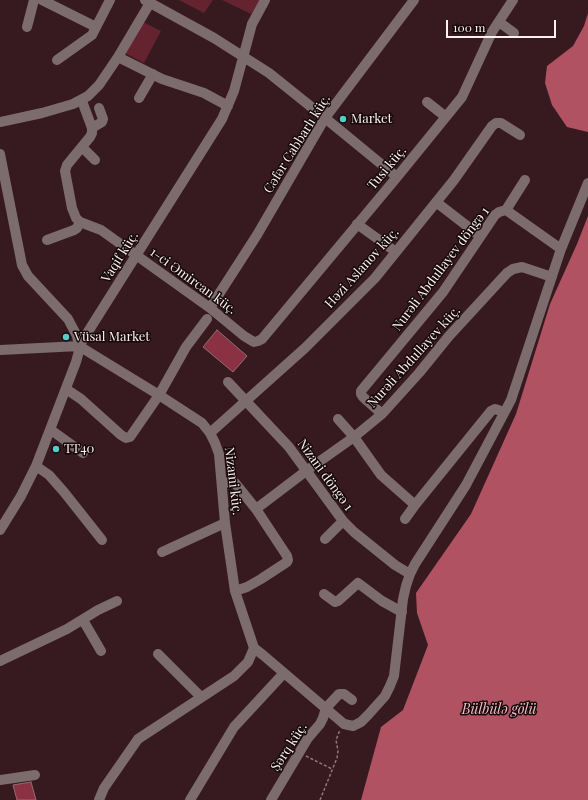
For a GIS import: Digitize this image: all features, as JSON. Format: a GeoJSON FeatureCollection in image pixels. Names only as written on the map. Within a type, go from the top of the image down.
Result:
{"type":"FeatureCollection","features":[{"type":"Feature","properties":{"kind":"street"},"geometry":{"type":"LineString","coordinates":[[57,60],[86,41],[92,35],[110,0]]}},
{"type":"Feature","properties":{"kind":"street","name":"Vaqif küç."},"geometry":{"type":"LineString","coordinates":[[0,530],[21,496],[36,466],[78,356],[79,346],[222,119],[240,74],[243,56],[252,24],[265,0]]}},
{"type":"Feature","properties":{"kind":"street","name":"Cəfər Cabbarlı küç."},"geometry":{"type":"LineString","coordinates":[[210,308],[257,235],[325,118],[414,0]]}},
{"type":"Feature","properties":{"kind":"street","name":"Tusi küç."},"geometry":{"type":"LineString","coordinates":[[262,339],[446,117],[464,92],[489,38],[513,0]]}},
{"type":"Feature","properties":{"kind":"street"},"geometry":{"type":"LineString","coordinates":[[27,27],[33,1],[96,27]]}},
{"type":"Feature","properties":{"kind":"street"},"geometry":{"type":"LineString","coordinates":[[0,122],[42,113],[82,100],[99,85],[118,57],[148,1],[243,56],[268,73],[397,177]]}},
{"type":"Feature","properties":{"kind":"street"},"geometry":{"type":"LineString","coordinates":[[499,22],[514,34]]}},
{"type":"Feature","properties":{"kind":"street"},"geometry":{"type":"LineString","coordinates":[[118,57],[162,79],[204,93],[228,106]]}},
{"type":"Feature","properties":{"kind":"street"},"geometry":{"type":"LineString","coordinates":[[139,98],[153,74]]}},
{"type":"Feature","properties":{"kind":"street"},"geometry":{"type":"LineString","coordinates":[[47,240],[74,230],[80,222],[74,213],[66,171],[67,165],[90,137],[92,128],[82,100]]}},
{"type":"Feature","properties":{"kind":"street"},"geometry":{"type":"LineString","coordinates":[[427,102],[446,117]]}},
{"type":"Feature","properties":{"kind":"street"},"geometry":{"type":"LineString","coordinates":[[92,128],[102,122],[103,119],[99,108]]}},
{"type":"Feature","properties":{"kind":"street","name":"Həzi Aslanov küç."},"geometry":{"type":"LineString","coordinates":[[210,432],[316,337],[375,278],[454,180],[492,126],[496,123],[501,123],[520,135]]}},
{"type":"Feature","properties":{"kind":"street"},"geometry":{"type":"LineString","coordinates":[[82,147],[95,160]]}},
{"type":"Feature","properties":{"kind":"street"},"geometry":{"type":"LineString","coordinates":[[0,154],[24,270],[68,319],[77,336],[79,346],[0,350]]}},
{"type":"Feature","properties":{"kind":"street"},"geometry":{"type":"LineString","coordinates":[[506,210],[525,180]]}},
{"type":"Feature","properties":{"kind":"street"},"geometry":{"type":"LineString","coordinates":[[100,800],[104,788],[138,739],[241,671],[248,662],[254,648],[263,654],[344,724],[353,726],[361,722],[385,696],[394,676],[406,586],[410,574],[466,485],[511,400],[523,368],[552,277],[588,183]]}},
{"type":"Feature","properties":{"kind":"street"},"geometry":{"type":"LineString","coordinates":[[436,202],[480,236]]}},
{"type":"Feature","properties":{"kind":"street","name":"Nurəli Abdullayev döngə 1"},"geometry":{"type":"LineString","coordinates":[[382,414],[363,397],[361,391],[442,292],[495,215],[506,210],[562,249]]}},
{"type":"Feature","properties":{"kind":"street","name":"1-ci Əmircan küç."},"geometry":{"type":"LineString","coordinates":[[80,222],[101,230],[210,308],[244,336],[254,342],[262,339]]}},
{"type":"Feature","properties":{"kind":"street"},"geometry":{"type":"LineString","coordinates":[[358,224],[396,252]]}},
{"type":"Feature","properties":{"kind":"street","name":"Nurəli Abdullayev küç."},"geometry":{"type":"LineString","coordinates":[[256,509],[354,437],[382,414],[507,273],[513,269],[522,267],[552,277]]}},
{"type":"Feature","properties":{"kind":"street"},"geometry":{"type":"LineString","coordinates":[[66,389],[81,399],[121,435],[126,438],[130,437],[159,395],[186,347],[207,319]]}},
{"type":"Feature","properties":{"kind":"street","name":"Nizami küç."},"geometry":{"type":"LineString","coordinates":[[79,346],[192,415],[210,432],[219,454],[225,523],[235,591],[254,648]]}},
{"type":"Feature","properties":{"kind":"street","name":"Nizani döngə 1"},"geometry":{"type":"LineString","coordinates":[[228,382],[289,447],[343,521],[354,532],[410,574]]}},
{"type":"Feature","properties":{"kind":"street"},"geometry":{"type":"LineString","coordinates":[[405,519],[491,411],[495,409],[504,412]]}},
{"type":"Feature","properties":{"kind":"street"},"geometry":{"type":"LineString","coordinates":[[338,420],[354,437],[381,475],[415,505]]}},
{"type":"Feature","properties":{"kind":"street"},"geometry":{"type":"LineString","coordinates":[[51,430],[83,453]]}},
{"type":"Feature","properties":{"kind":"street"},"geometry":{"type":"LineString","coordinates":[[36,466],[49,475],[59,486],[102,540]]}},
{"type":"Feature","properties":{"kind":"street"},"geometry":{"type":"LineString","coordinates":[[222,482],[235,483],[256,509],[287,556],[288,560],[261,579],[247,587],[235,591]]}},
{"type":"Feature","properties":{"kind":"street"},"geometry":{"type":"LineString","coordinates":[[325,539],[343,521]]}},
{"type":"Feature","properties":{"kind":"street"},"geometry":{"type":"LineString","coordinates":[[162,552],[225,523]]}},
{"type":"Feature","properties":{"kind":"street"},"geometry":{"type":"LineString","coordinates":[[324,594],[335,602],[358,583],[382,601],[402,612]]}},
{"type":"Feature","properties":{"kind":"street"},"geometry":{"type":"LineString","coordinates":[[0,661],[55,636],[117,601]]}},
{"type":"Feature","properties":{"kind":"street"},"geometry":{"type":"LineString","coordinates":[[83,620],[101,651]]}},
{"type":"Feature","properties":{"kind":"street"},"geometry":{"type":"LineString","coordinates":[[158,654],[201,697]]}},
{"type":"Feature","properties":{"kind":"street"},"geometry":{"type":"LineString","coordinates":[[190,800],[234,726],[284,673]]}},
{"type":"Feature","properties":{"kind":"street"},"geometry":{"type":"LineString","coordinates":[[326,708],[339,694],[344,694],[352,700]]}},
{"type":"Feature","properties":{"kind":"street","name":"Şərq küç."},"geometry":{"type":"LineString","coordinates":[[271,800],[308,738],[320,724],[326,708]]}},
{"type":"Feature","properties":{"kind":"street"},"geometry":{"type":"LineString","coordinates":[[0,780],[35,776]]}},
{"type":"Feature","properties":{"kind":"path"},"geometry":{"type":"LineString","coordinates":[[320,800],[337,758],[336,740],[344,724]]}},
{"type":"Feature","properties":{"kind":"path"},"geometry":{"type":"LineString","coordinates":[[299,753],[332,769]]}},
{"type":"Feature","properties":{"kind":"shaded area"},"geometry":{"type":"Polygon","coordinates":[[[179,0],[213,0],[204,13],[179,0]]]}},
{"type":"Feature","properties":{"kind":"shaded area"},"geometry":{"type":"Polygon","coordinates":[[[222,0],[260,0],[251,14],[222,0]]]}},
{"type":"Feature","properties":{"kind":"shaded area"},"geometry":{"type":"Polygon","coordinates":[[[143,22],[161,31],[144,63],[125,53],[143,22]]]}},
{"type":"Feature","properties":{"kind":"water"},"geometry":{"type":"Polygon","coordinates":[[[588,13],[588,132],[567,127],[552,105],[545,83],[547,66],[573,46],[584,26],[588,13]]]}},
{"type":"Feature","properties":{"kind":"water","name":"Bülbülə gölü"},"geometry":{"type":"Polygon","coordinates":[[[588,216],[588,800],[361,800],[381,727],[403,710],[428,645],[417,613],[416,593],[471,514],[516,414],[550,304],[588,216]]]}},
{"type":"Feature","properties":{"kind":"building"},"geometry":{"type":"Polygon","coordinates":[[[217,330],[247,356],[233,372],[203,347],[217,330]]]}},
{"type":"Feature","properties":{"kind":"building"},"geometry":{"type":"Polygon","coordinates":[[[31,782],[36,800],[17,800],[13,785],[31,782]]]}},
{"type":"Feature","properties":{"kind":"place","name":"Market"},"geometry":{"type":"Point","coordinates":[343,119]}},
{"type":"Feature","properties":{"kind":"place","name":"Vüsal Market"},"geometry":{"type":"Point","coordinates":[66,337]}},
{"type":"Feature","properties":{"kind":"place","name":"TT40"},"geometry":{"type":"Point","coordinates":[56,449]}}]}
